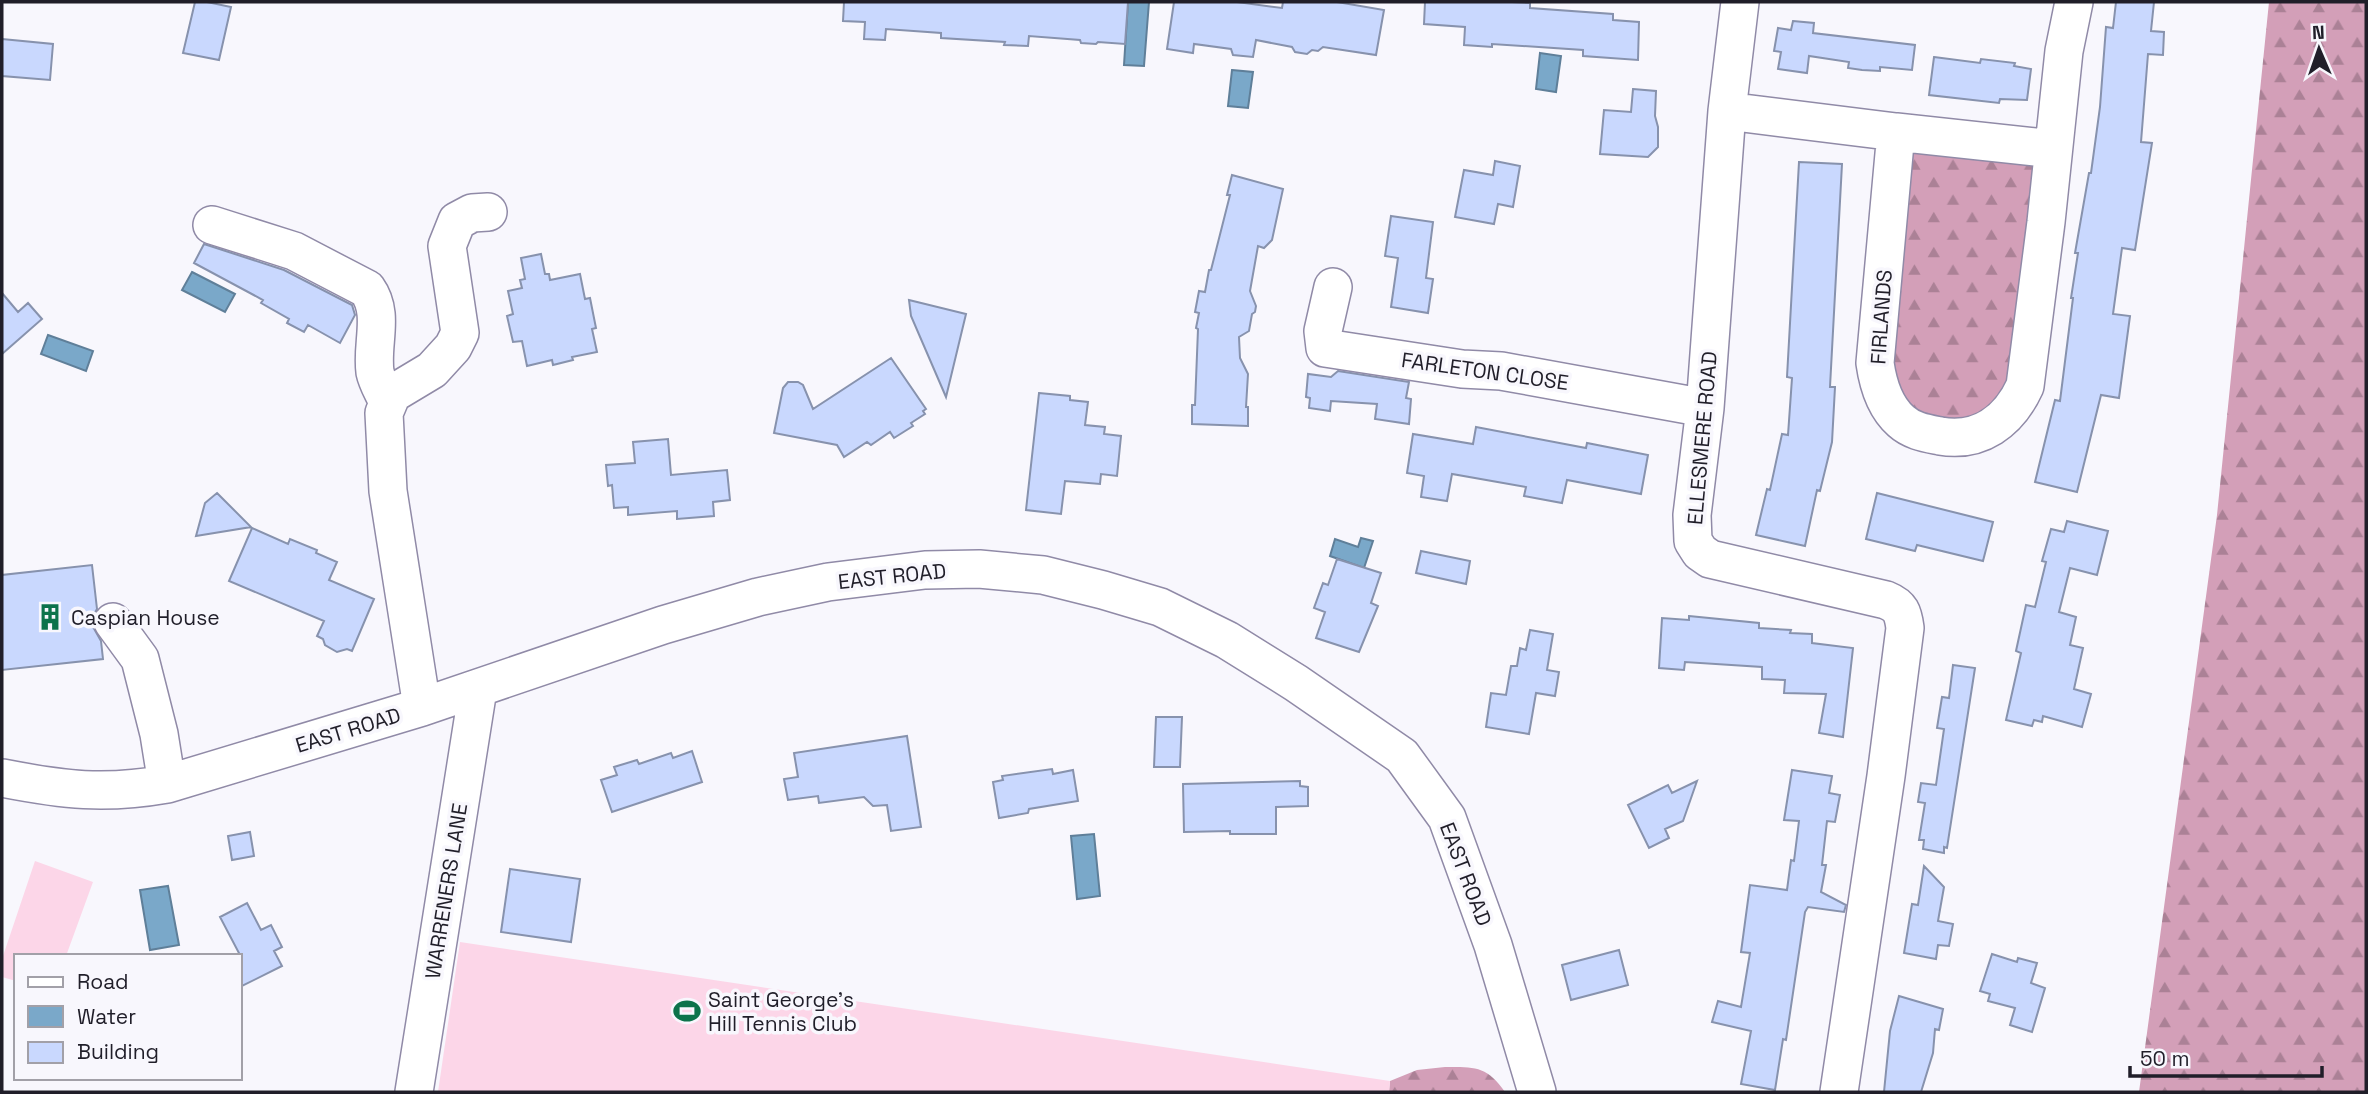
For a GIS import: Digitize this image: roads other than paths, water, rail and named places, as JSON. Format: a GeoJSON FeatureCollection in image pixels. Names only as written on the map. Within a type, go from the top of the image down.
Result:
{"type":"FeatureCollection","features":[{"type":"Feature","properties":{"kind":"street","name":"ELLESMERE ROAD"},"geometry":{"type":"LineString","coordinates":[[1740,2],[1727,111],[1705,408],[1692,515],[1693,541],[1700,552],[1710,559],[1886,600],[1897,605],[1903,614],[1905,628],[1839,1092]]}},
{"type":"Feature","properties":{"kind":"street","name":"FIRLANDS"},"geometry":{"type":"LineString","coordinates":[[1896,132],[1875,363],[1878,383],[1885,401],[1899,420],[1920,432],[1952,438],[1976,436],[2008,415],[2025,386],[2064,51],[2074,2]]}},
{"type":"Feature","properties":{"kind":"street"},"geometry":{"type":"LineString","coordinates":[[1727,111],[2053,149]]}},
{"type":"Feature","properties":{"kind":"street"},"geometry":{"type":"LineString","coordinates":[[422,707],[388,491],[384,413],[392,394],[432,370],[453,348],[460,333],[447,246],[457,221],[472,213],[488,212]]}},
{"type":"Feature","properties":{"kind":"street"},"geometry":{"type":"LineString","coordinates":[[212,225],[294,251],[367,289],[373,298],[377,314],[375,373],[388,403]]}},
{"type":"Feature","properties":{"kind":"street","name":"FARLETON CLOSE"},"geometry":{"type":"LineString","coordinates":[[1333,287],[1323,331],[1325,348],[1462,369],[1501,371],[1705,408]]}},
{"type":"Feature","properties":{"kind":"street","name":"EAST ROAD"},"geometry":{"type":"LineString","coordinates":[[2,778],[59,789],[95,792],[130,791],[167,784],[422,707],[663,625],[758,597],[888,573],[979,569],[1043,575],[1160,607],[1227,640],[1296,683],[1402,756],[1447,818],[1493,945],[1537,1092]]}},
{"type":"Feature","properties":{"kind":"street"},"geometry":{"type":"LineString","coordinates":[[113,622],[140,659],[159,734],[167,784]]}},
{"type":"Feature","properties":{"kind":"street","name":"WARRENERS LANE"},"geometry":{"type":"LineString","coordinates":[[414,1092],[478,689]]}},
{"type":"Feature","properties":{"kind":"water"},"geometry":{"type":"Polygon","coordinates":[[[1128,2],[1149,2],[1144,66],[1124,65],[1128,2]]]}},
{"type":"Feature","properties":{"kind":"water"},"geometry":{"type":"Polygon","coordinates":[[[1540,53],[1561,56],[1556,92],[1536,89],[1540,53]]]}},
{"type":"Feature","properties":{"kind":"water"},"geometry":{"type":"Polygon","coordinates":[[[1232,70],[1253,72],[1248,108],[1228,106],[1232,70]]]}},
{"type":"Feature","properties":{"kind":"water"},"geometry":{"type":"Polygon","coordinates":[[[192,272],[235,294],[225,312],[182,290],[192,272]]]}},
{"type":"Feature","properties":{"kind":"water"},"geometry":{"type":"Polygon","coordinates":[[[48,335],[93,351],[86,371],[41,354],[48,335]]]}},
{"type":"Feature","properties":{"kind":"water"},"geometry":{"type":"Polygon","coordinates":[[[1361,538],[1373,541],[1364,568],[1330,556],[1335,539],[1358,547],[1361,538]]]}},
{"type":"Feature","properties":{"kind":"water"},"geometry":{"type":"Polygon","coordinates":[[[1094,834],[1100,896],[1077,899],[1071,836],[1094,834]]]}},
{"type":"Feature","properties":{"kind":"water"},"geometry":{"type":"Polygon","coordinates":[[[168,886],[179,945],[150,950],[140,890],[168,886]]]}},
{"type":"Feature","properties":{"kind":"place","name":"Caspian House"},"geometry":{"type":"Point","coordinates":[50,617]}},
{"type":"Feature","properties":{"kind":"place","name":"Saint George's Hill Tennis Club"},"geometry":{"type":"Point","coordinates":[687,1011]}}]}
